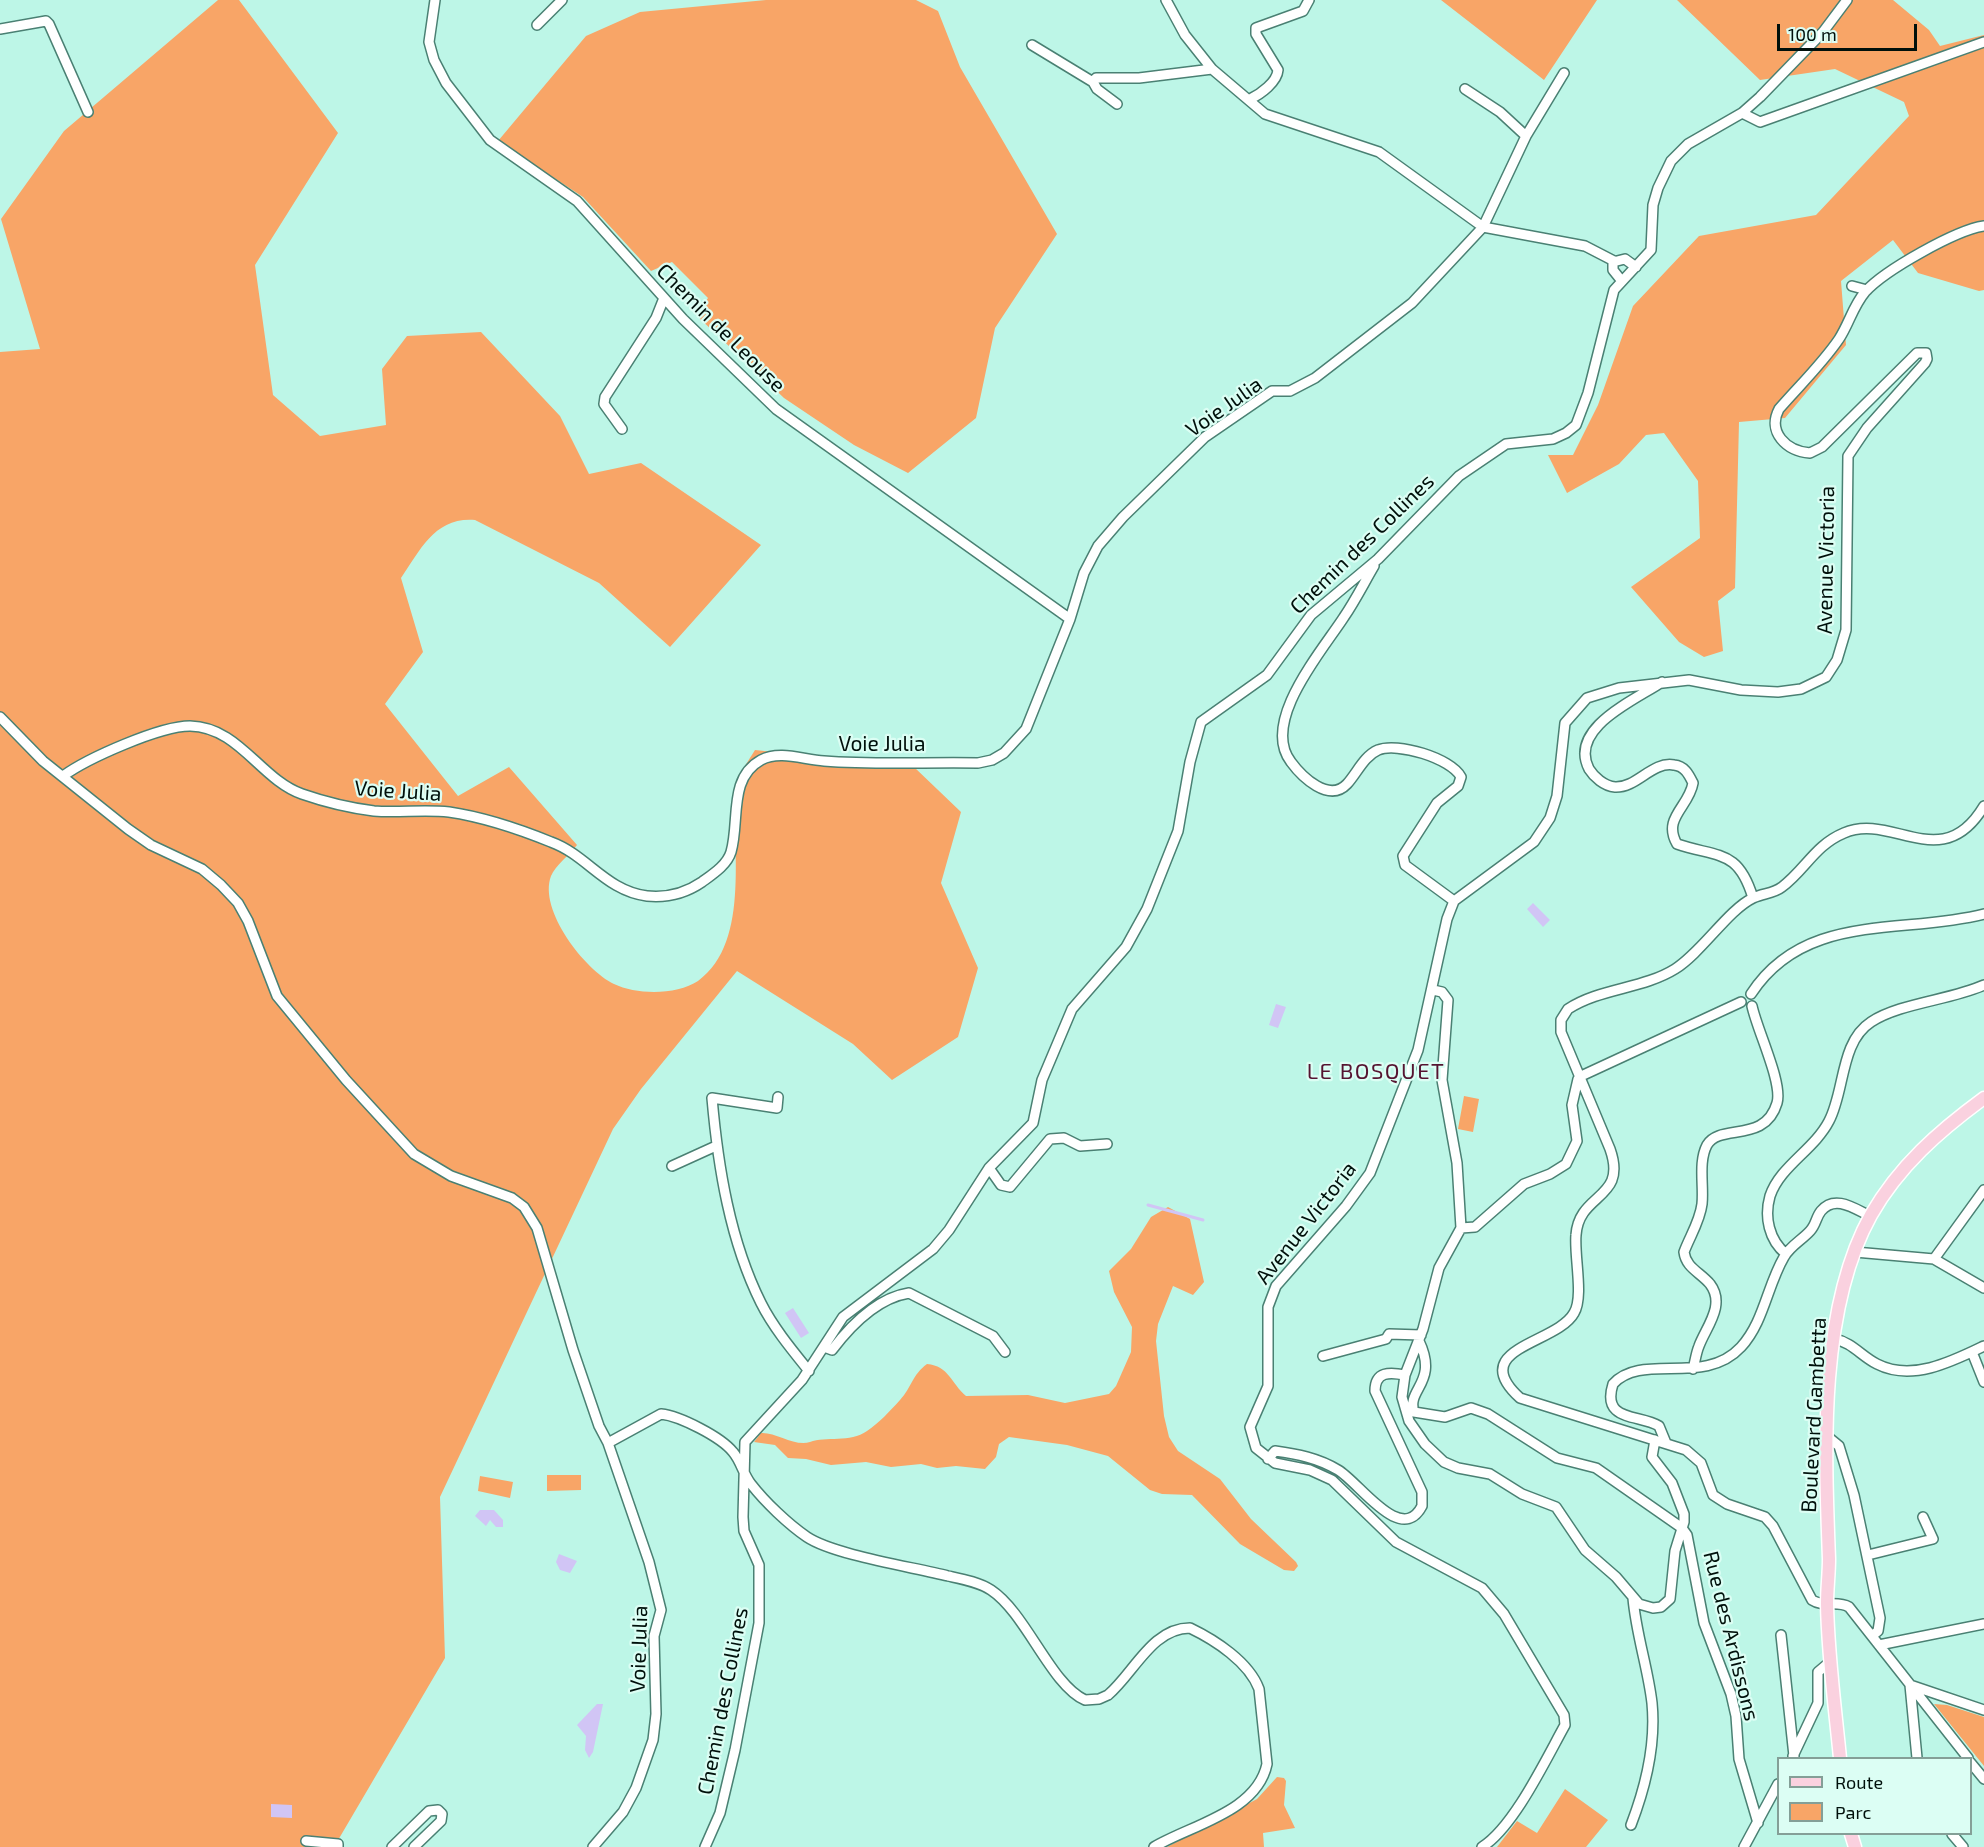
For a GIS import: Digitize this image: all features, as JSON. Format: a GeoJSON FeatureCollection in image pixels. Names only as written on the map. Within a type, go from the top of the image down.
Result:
{"type":"FeatureCollection","features":[{"type":"Feature","properties":{"kind":"main road","name":"Boulevard Gambetta"},"geometry":{"type":"LineString","coordinates":[[1840,1757],[1827,1603],[1828,1437],[1834,1339],[1841,1298],[1855,1252],[1870,1216],[1914,1157],[1943,1128],[1983,1100]]}},
{"type":"Feature","properties":{"kind":"street","name":"Chemin de Leouse"},"geometry":{"type":"LineString","coordinates":[[435,0],[429,42],[434,60],[446,83],[490,140],[577,201],[664,298],[776,408],[1070,619]]}},
{"type":"Feature","properties":{"kind":"street"},"geometry":{"type":"LineString","coordinates":[[537,25],[562,0]]}},
{"type":"Feature","properties":{"kind":"street"},"geometry":{"type":"LineString","coordinates":[[1166,0],[1185,35],[1212,69],[1250,99],[1264,114],[1379,152],[1483,227],[1585,246],[1614,261],[1625,259],[1636,267]]}},
{"type":"Feature","properties":{"kind":"street"},"geometry":{"type":"LineString","coordinates":[[1250,99],[1258,95],[1278,76],[1278,70],[1256,34],[1257,28],[1303,11],[1309,0]]}},
{"type":"Feature","properties":{"kind":"street","name":"Chemin des Collines"},"geometry":{"type":"LineString","coordinates":[[705,1847],[723,1803],[759,1623],[760,1575],[757,1558],[744,1532],[745,1442],[809,1371],[849,1310],[940,1242],[989,1168],[1033,1123],[1042,1080],[1072,1009],[1126,947],[1139,926],[1178,831],[1190,762],[1201,722],[1267,675],[1311,615],[1378,559],[1444,490],[1479,460],[1506,444],[1553,439],[1566,434],[1576,425],[1588,393],[1610,304],[1621,280],[1651,250],[1653,205],[1658,188],[1671,161],[1688,144],[1742,112],[1823,32],[1847,0]]}},
{"type":"Feature","properties":{"kind":"street"},"geometry":{"type":"LineString","coordinates":[[0,29],[45,21],[49,24],[88,112]]}},
{"type":"Feature","properties":{"kind":"street"},"geometry":{"type":"LineString","coordinates":[[1742,112],[1760,122],[1984,42]]}},
{"type":"Feature","properties":{"kind":"street"},"geometry":{"type":"LineString","coordinates":[[1032,45],[1093,82],[1097,89],[1118,104]]}},
{"type":"Feature","properties":{"kind":"street"},"geometry":{"type":"LineString","coordinates":[[1093,82],[1096,78],[1140,78],[1212,69]]}},
{"type":"Feature","properties":{"kind":"street","name":"Voie Julia"},"geometry":{"type":"LineString","coordinates":[[63,776],[75,768],[149,735],[192,726],[226,737],[298,792],[334,804],[374,810],[449,812],[512,828],[555,843],[622,890],[649,896],[681,893],[705,879],[725,863],[731,852],[738,791],[742,780],[753,766],[766,757],[776,755],[824,761],[978,763],[992,760],[1005,753],[1026,729],[1070,619],[1084,573],[1098,546],[1123,517],[1205,437],[1272,391],[1290,391],[1315,378],[1412,303],[1483,227],[1526,136],[1564,72]]}},
{"type":"Feature","properties":{"kind":"street"},"geometry":{"type":"LineString","coordinates":[[1465,89],[1500,112],[1526,136]]}},
{"type":"Feature","properties":{"kind":"street"},"geometry":{"type":"LineString","coordinates":[[1852,286],[1867,290],[1926,251],[1967,228],[1984,226]]}},
{"type":"Feature","properties":{"kind":"street"},"geometry":{"type":"LineString","coordinates":[[1614,261],[1613,270],[1621,280]]}},
{"type":"Feature","properties":{"kind":"street","name":"Avenue Victoria"},"geometry":{"type":"LineString","coordinates":[[1268,1459],[1256,1448],[1250,1426],[1268,1386],[1269,1300],[1276,1286],[1346,1206],[1370,1173],[1418,1050],[1447,919],[1454,901],[1534,842],[1550,818],[1557,796],[1565,723],[1587,698],[1602,692],[1664,681],[1689,680],[1741,690],[1778,692],[1801,689],[1826,677],[1837,660],[1846,630],[1848,456],[1867,428],[1925,363],[1928,359],[1926,354],[1917,353],[1822,447],[1810,453],[1798,452],[1789,448],[1775,430],[1774,419],[1779,409],[1839,339],[1857,303],[1867,290]]}},
{"type":"Feature","properties":{"kind":"street"},"geometry":{"type":"LineString","coordinates":[[622,429],[604,404],[605,398],[656,318],[664,298]]}},
{"type":"Feature","properties":{"kind":"street"},"geometry":{"type":"LineString","coordinates":[[1378,559],[1345,616],[1304,674],[1282,726],[1284,754],[1300,774],[1325,789],[1336,790],[1346,786],[1369,756],[1380,749],[1418,752],[1457,770],[1461,777],[1458,786],[1437,803],[1403,856],[1405,865],[1454,901]]}},
{"type":"Feature","properties":{"kind":"street"},"geometry":{"type":"LineString","coordinates":[[1664,681],[1602,722],[1592,732],[1584,748],[1586,762],[1591,772],[1602,783],[1614,787],[1628,784],[1661,765],[1674,764],[1683,768],[1693,783],[1692,791],[1672,822],[1671,835],[1677,844],[1735,862],[1746,876],[1753,898]]}},
{"type":"Feature","properties":{"kind":"street","name":"Voie Julia"},"geometry":{"type":"LineString","coordinates":[[0,717],[43,761],[151,845],[202,869],[221,885],[238,903],[248,921],[278,996],[354,1089],[414,1154],[451,1176],[512,1197],[524,1208],[537,1228],[573,1350],[649,1562],[661,1610],[654,1636],[656,1714],[650,1749],[636,1788],[623,1812],[593,1847]]}},
{"type":"Feature","properties":{"kind":"street"},"geometry":{"type":"LineString","coordinates":[[1967,1757],[1849,1607],[1840,1603],[1817,1603],[1812,1600],[1779,1535],[1764,1517],[1719,1500],[1708,1488],[1701,1463],[1695,1455],[1666,1443],[1533,1404],[1520,1398],[1504,1379],[1503,1368],[1508,1356],[1569,1322],[1576,1310],[1576,1233],[1579,1220],[1615,1176],[1613,1156],[1561,1032],[1561,1020],[1568,1009],[1576,1004],[1675,969],[1753,898],[1771,894],[1783,886],[1810,856],[1845,832],[1862,829],[1922,840],[1940,838],[1956,835],[1969,827],[1984,806]]}},
{"type":"Feature","properties":{"kind":"street"},"geometry":{"type":"LineString","coordinates":[[1751,994],[1770,970],[1789,956],[1830,935],[1881,926],[1953,922],[1984,914]]}},
{"type":"Feature","properties":{"kind":"street"},"geometry":{"type":"LineString","coordinates":[[1786,1254],[1770,1234],[1768,1207],[1771,1194],[1782,1175],[1808,1151],[1829,1122],[1836,1106],[1853,1044],[1860,1032],[1882,1017],[1984,985]]}},
{"type":"Feature","properties":{"kind":"street"},"geometry":{"type":"LineString","coordinates":[[1433,990],[1442,992],[1448,1000],[1442,1080],[1457,1163],[1461,1228],[1439,1268],[1420,1338],[1405,1375],[1402,1397],[1404,1410],[1416,1433],[1435,1454],[1450,1466],[1490,1474],[1522,1494],[1556,1507],[1585,1550],[1616,1577],[1633,1599],[1644,1607],[1653,1608],[1661,1607],[1670,1599],[1675,1551],[1684,1514],[1677,1491],[1652,1457],[1655,1440]]}},
{"type":"Feature","properties":{"kind":"street"},"geometry":{"type":"LineString","coordinates":[[1579,1077],[1741,1002],[1744,994],[1751,994]]}},
{"type":"Feature","properties":{"kind":"street"},"geometry":{"type":"LineString","coordinates":[[1693,1369],[1715,1305],[1711,1285],[1689,1265],[1684,1251],[1702,1205],[1704,1153],[1709,1142],[1716,1137],[1755,1129],[1769,1117],[1779,1100],[1776,1079],[1756,1028],[1752,1006],[1755,999],[1751,994]]}},
{"type":"Feature","properties":{"kind":"street"},"geometry":{"type":"LineString","coordinates":[[1741,1002],[1746,1007],[1752,1006]]}},
{"type":"Feature","properties":{"kind":"street"},"geometry":{"type":"LineString","coordinates":[[1461,1228],[1475,1227],[1524,1184],[1550,1174],[1566,1164],[1577,1141],[1572,1105],[1579,1077]]}},
{"type":"Feature","properties":{"kind":"street"},"geometry":{"type":"LineString","coordinates":[[778,1097],[777,1108],[712,1098],[716,1146],[742,1258],[762,1304],[809,1371]]}},
{"type":"Feature","properties":{"kind":"street"},"geometry":{"type":"LineString","coordinates":[[989,1168],[1001,1185],[1010,1187],[1050,1139],[1064,1138],[1080,1146],[1107,1144]]}},
{"type":"Feature","properties":{"kind":"street"},"geometry":{"type":"LineString","coordinates":[[672,1166],[716,1146]]}},
{"type":"Feature","properties":{"kind":"street"},"geometry":{"type":"LineString","coordinates":[[1934,1259],[1984,1190]]}},
{"type":"Feature","properties":{"kind":"street"},"geometry":{"type":"LineString","coordinates":[[1666,1443],[1659,1426],[1648,1420],[1624,1416],[1618,1412],[1610,1398],[1612,1384],[1633,1373],[1664,1368],[1693,1369],[1716,1365],[1741,1347],[1753,1332],[1786,1254],[1809,1232],[1828,1204],[1841,1203],[1870,1216]]}},
{"type":"Feature","properties":{"kind":"street"},"geometry":{"type":"LineString","coordinates":[[1855,1252],[1934,1259],[1984,1288]]}},
{"type":"Feature","properties":{"kind":"street"},"geometry":{"type":"LineString","coordinates":[[824,1347],[832,1350],[852,1323],[897,1295],[909,1293],[993,1336],[1005,1352]]}},
{"type":"Feature","properties":{"kind":"street"},"geometry":{"type":"LineString","coordinates":[[1323,1356],[1386,1339],[1389,1334],[1420,1338]]}},
{"type":"Feature","properties":{"kind":"street"},"geometry":{"type":"LineString","coordinates":[[1420,1338],[1426,1370],[1425,1379],[1414,1399],[1414,1412],[1445,1417],[1471,1407],[1488,1414],[1557,1458],[1596,1468],[1682,1528]]}},
{"type":"Feature","properties":{"kind":"street"},"geometry":{"type":"LineString","coordinates":[[1834,1339],[1851,1344],[1878,1365],[1892,1369],[1927,1368],[1984,1346]]}},
{"type":"Feature","properties":{"kind":"street"},"geometry":{"type":"LineString","coordinates":[[1972,1352],[1984,1382]]}},
{"type":"Feature","properties":{"kind":"street"},"geometry":{"type":"LineString","coordinates":[[1405,1375],[1389,1372],[1382,1375],[1377,1380],[1375,1391],[1422,1492],[1422,1506],[1412,1517],[1404,1519],[1388,1515],[1352,1480],[1317,1460],[1275,1450],[1268,1459],[1285,1467],[1320,1473],[1332,1480],[1396,1542],[1473,1582],[1491,1597],[1564,1714],[1565,1725],[1539,1770],[1497,1836],[1482,1847]]}},
{"type":"Feature","properties":{"kind":"street"},"geometry":{"type":"LineString","coordinates":[[608,1443],[656,1415],[670,1415],[728,1446],[756,1490],[809,1539],[844,1551],[956,1578],[990,1589],[1009,1607],[1068,1688],[1085,1700],[1099,1700],[1108,1695],[1154,1644],[1172,1631],[1182,1628],[1198,1631],[1241,1664],[1255,1679],[1259,1689],[1267,1764],[1261,1783],[1241,1802],[1154,1847]]}},
{"type":"Feature","properties":{"kind":"street"},"geometry":{"type":"LineString","coordinates":[[1828,1437],[1839,1446],[1842,1452],[1868,1555],[1880,1625],[1872,1636]]}},
{"type":"Feature","properties":{"kind":"street"},"geometry":{"type":"LineString","coordinates":[[1868,1555],[1933,1539],[1923,1517]]}},
{"type":"Feature","properties":{"kind":"street","name":"Rue des Ardissons"},"geometry":{"type":"LineString","coordinates":[[1682,1528],[1687,1536],[1704,1623],[1737,1716],[1743,1771],[1758,1823]]}},
{"type":"Feature","properties":{"kind":"street"},"geometry":{"type":"LineString","coordinates":[[1631,1825],[1641,1800],[1653,1741],[1652,1703],[1633,1599]]}},
{"type":"Feature","properties":{"kind":"street"},"geometry":{"type":"LineString","coordinates":[[1879,1645],[1984,1624]]}},
{"type":"Feature","properties":{"kind":"street"},"geometry":{"type":"LineString","coordinates":[[1781,1635],[1793,1757]]}},
{"type":"Feature","properties":{"kind":"street"},"geometry":{"type":"LineString","coordinates":[[1793,1757],[1818,1703],[1818,1672],[1831,1656]]}},
{"type":"Feature","properties":{"kind":"street"},"geometry":{"type":"LineString","coordinates":[[1910,1685],[1984,1710]]}},
{"type":"Feature","properties":{"kind":"street"},"geometry":{"type":"LineString","coordinates":[[1910,1685],[1917,1757]]}},
{"type":"Feature","properties":{"kind":"street"},"geometry":{"type":"LineString","coordinates":[[1972,1764],[1984,1779]]}},
{"type":"Feature","properties":{"kind":"street"},"geometry":{"type":"LineString","coordinates":[[1743,1771],[1743,1798]]}},
{"type":"Feature","properties":{"kind":"street"},"geometry":{"type":"LineString","coordinates":[[1744,1847],[1777,1788]]}},
{"type":"Feature","properties":{"kind":"street"},"geometry":{"type":"LineString","coordinates":[[392,1847],[429,1811],[438,1810],[442,1814],[441,1821],[414,1847]]}},
{"type":"Feature","properties":{"kind":"street"},"geometry":{"type":"LineString","coordinates":[[1954,1835],[1963,1847]]}},
{"type":"Feature","properties":{"kind":"street"},"geometry":{"type":"LineString","coordinates":[[306,1841],[338,1844],[338,1847]]}},
{"type":"Feature","properties":{"kind":"green space"},"geometry":{"type":"Polygon","coordinates":[[[218,0],[239,0],[338,133],[255,265],[273,395],[320,436],[386,425],[382,369],[407,336],[481,332],[560,416],[589,474],[641,463],[761,545],[670,647],[599,583],[475,520],[461,520],[439,529],[423,546],[401,578],[423,652],[385,704],[458,796],[509,767],[577,845],[553,872],[549,890],[551,905],[558,921],[578,953],[602,977],[614,984],[645,992],[668,991],[689,986],[698,981],[715,963],[726,942],[733,916],[736,786],[741,772],[755,750],[914,767],[961,812],[941,883],[978,968],[958,1037],[892,1080],[853,1044],[737,971],[641,1089],[613,1129],[440,1497],[445,1658],[334,1847],[0,1847],[0,352],[40,349],[1,219],[64,131],[218,0]]]}},
{"type":"Feature","properties":{"kind":"green space"},"geometry":{"type":"Polygon","coordinates":[[[766,0],[916,0],[938,11],[960,67],[1057,234],[995,328],[976,418],[908,473],[854,445],[784,398],[696,315],[708,298],[672,262],[651,271],[583,197],[498,141],[586,36],[640,12],[766,0]]]}},
{"type":"Feature","properties":{"kind":"green space"},"geometry":{"type":"Polygon","coordinates":[[[1441,0],[1597,0],[1544,80],[1441,0]]]}},
{"type":"Feature","properties":{"kind":"green space"},"geometry":{"type":"Polygon","coordinates":[[[1677,0],[1893,0],[1929,30],[1940,46],[1984,35],[1984,290],[1979,291],[1918,273],[1893,240],[1841,281],[1846,345],[1785,418],[1739,422],[1735,588],[1718,601],[1723,651],[1704,657],[1679,642],[1631,587],[1700,538],[1698,481],[1664,433],[1646,435],[1619,464],[1567,493],[1548,455],[1573,455],[1598,405],[1633,306],[1699,236],[1816,215],[1909,116],[1904,102],[1835,69],[1760,80],[1677,0]]]}},
{"type":"Feature","properties":{"kind":"green space"},"geometry":{"type":"Polygon","coordinates":[[[1464,1096],[1479,1099],[1473,1132],[1458,1129],[1464,1096]]]}},
{"type":"Feature","properties":{"kind":"green space"},"geometry":{"type":"Polygon","coordinates":[[[1168,1207],[1190,1219],[1204,1282],[1193,1295],[1173,1286],[1158,1324],[1156,1341],[1164,1416],[1169,1437],[1178,1451],[1220,1479],[1251,1519],[1296,1562],[1298,1566],[1294,1571],[1284,1570],[1240,1544],[1192,1495],[1162,1494],[1150,1490],[1108,1456],[1067,1445],[1009,1437],[999,1444],[996,1457],[985,1469],[956,1466],[937,1468],[921,1464],[891,1467],[866,1462],[831,1465],[806,1459],[788,1458],[775,1445],[754,1442],[761,1433],[798,1443],[860,1435],[876,1425],[893,1408],[918,1372],[927,1364],[934,1365],[945,1372],[966,1396],[1028,1395],[1065,1403],[1109,1394],[1116,1386],[1131,1352],[1132,1327],[1114,1292],[1109,1271],[1131,1249],[1151,1217],[1168,1207]]]}},
{"type":"Feature","properties":{"kind":"green space"},"geometry":{"type":"Polygon","coordinates":[[[547,1475],[581,1475],[581,1490],[547,1491],[547,1475]]]}},
{"type":"Feature","properties":{"kind":"green space"},"geometry":{"type":"Polygon","coordinates":[[[480,1476],[513,1482],[510,1498],[478,1491],[480,1476]]]}},
{"type":"Feature","properties":{"kind":"green space"},"geometry":{"type":"Polygon","coordinates":[[[1934,1704],[1947,1705],[1984,1717],[1984,1766],[1934,1704]]]}},
{"type":"Feature","properties":{"kind":"green space"},"geometry":{"type":"Polygon","coordinates":[[[1277,1777],[1284,1778],[1286,1781],[1284,1805],[1295,1828],[1263,1833],[1264,1847],[1167,1847],[1257,1799],[1277,1777]]]}},
{"type":"Feature","properties":{"kind":"green space"},"geometry":{"type":"Polygon","coordinates":[[[1565,1789],[1608,1820],[1586,1847],[1497,1847],[1517,1821],[1537,1833],[1565,1789]]]}},
{"type":"Feature","properties":{"kind":"shaded area"},"geometry":{"type":"Polygon","coordinates":[[[1533,903],[1550,920],[1543,927],[1527,909],[1533,903]]]}},
{"type":"Feature","properties":{"kind":"shaded area"},"geometry":{"type":"Polygon","coordinates":[[[1276,1004],[1286,1007],[1278,1028],[1269,1025],[1276,1004]]]}},
{"type":"Feature","properties":{"kind":"shaded area"},"geometry":{"type":"Polygon","coordinates":[[[793,1308],[809,1333],[801,1338],[785,1313],[793,1308]]]}},
{"type":"Feature","properties":{"kind":"shaded area"},"geometry":{"type":"Polygon","coordinates":[[[480,1510],[494,1510],[503,1520],[503,1527],[496,1527],[490,1520],[486,1526],[475,1516],[480,1510]]]}},
{"type":"Feature","properties":{"kind":"shaded area"},"geometry":{"type":"Polygon","coordinates":[[[559,1554],[577,1561],[570,1573],[560,1570],[556,1562],[559,1554]]]}},
{"type":"Feature","properties":{"kind":"shaded area"},"geometry":{"type":"Polygon","coordinates":[[[597,1704],[603,1704],[593,1752],[589,1758],[585,1750],[586,1736],[577,1725],[597,1704]]]}},
{"type":"Feature","properties":{"kind":"shaded area"},"geometry":{"type":"Polygon","coordinates":[[[271,1804],[292,1805],[292,1818],[271,1817],[271,1804]]]}},
{"type":"Feature","properties":{"kind":"waterway"},"geometry":{"type":"LineString","coordinates":[[1148,1205],[1203,1220]]}},
{"type":"Feature","properties":{"kind":"district","name":"LE BOSQUET"},"geometry":{"type":"Point","coordinates":[1376,1072]}}]}
